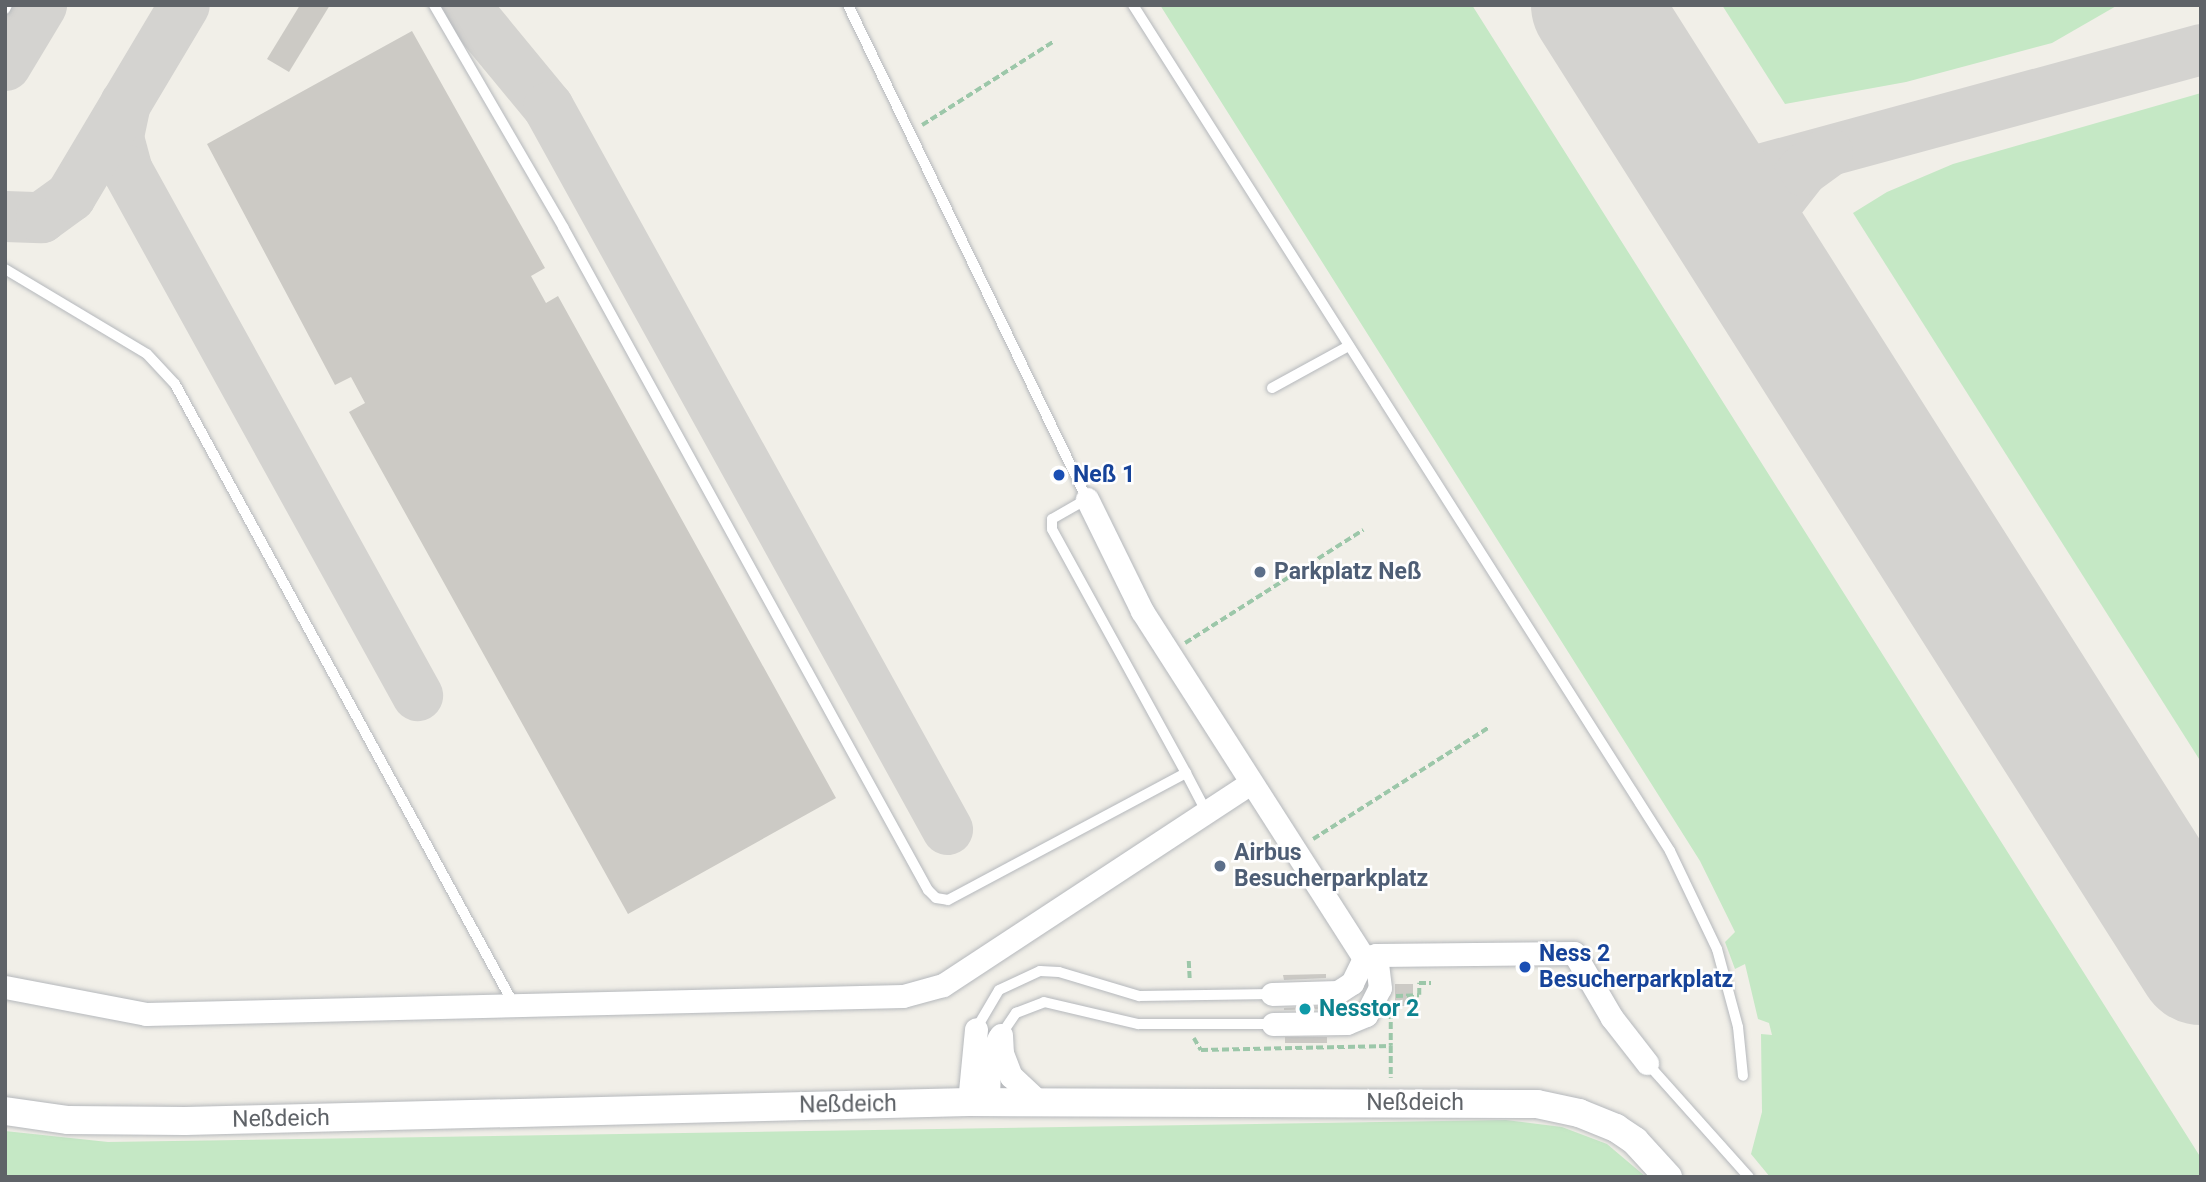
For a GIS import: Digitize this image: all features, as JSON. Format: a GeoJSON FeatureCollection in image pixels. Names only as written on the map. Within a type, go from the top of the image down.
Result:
{"type":"FeatureCollection","features":[{"type":"Feature","properties":{"kind":"street"},"geometry":{"type":"LineString","coordinates":[[1087,499],[1142,611],[1294,851],[1381,976],[1372,1008],[1358,1021],[1273,1024]]}},
{"type":"Feature","properties":{"kind":"street"},"geometry":{"type":"LineString","coordinates":[[5,987],[146,1014],[513,1003],[885,997],[928,991],[1251,783]]}},
{"type":"Feature","properties":{"kind":"street"},"geometry":{"type":"LineString","coordinates":[[1370,957],[1574,953],[1612,1018],[1647,1063]]}},
{"type":"Feature","properties":{"kind":"street"},"geometry":{"type":"LineString","coordinates":[[1272,994],[1338,992],[1352,982],[1370,957]]}},
{"type":"Feature","properties":{"kind":"street"},"geometry":{"type":"LineString","coordinates":[[976,1029],[978,1102]]}},
{"type":"Feature","properties":{"kind":"street"},"geometry":{"type":"LineString","coordinates":[[978,1102],[989,1061],[1001,1035]]}},
{"type":"Feature","properties":{"kind":"street"},"geometry":{"type":"LineString","coordinates":[[1001,1035],[1002,1053],[1012,1076],[1039,1102]]}},
{"type":"Feature","properties":{"kind":"street","name":"Neßdeich"},"geometry":{"type":"LineString","coordinates":[[5,1111],[68,1120],[185,1121],[978,1102],[1537,1104],[1579,1113],[1616,1128],[1635,1141],[1668,1177]]}},
{"type":"Feature","properties":{"kind":"lane"},"geometry":{"type":"LineString","coordinates":[[434,5],[563,226],[932,895],[942,900],[953,898],[1185,773]]}},
{"type":"Feature","properties":{"kind":"lane"},"geometry":{"type":"LineString","coordinates":[[848,5],[1087,499],[1052,519],[1052,529],[1207,813]]}},
{"type":"Feature","properties":{"kind":"lane"},"geometry":{"type":"LineString","coordinates":[[1133,5],[1347,347],[1670,851],[1717,949],[1738,1027],[1743,1076]]}},
{"type":"Feature","properties":{"kind":"lane"},"geometry":{"type":"LineString","coordinates":[[5,269],[147,354],[175,384],[513,1003]]}},
{"type":"Feature","properties":{"kind":"lane"},"geometry":{"type":"LineString","coordinates":[[1272,388],[1347,347]]}},
{"type":"Feature","properties":{"kind":"lane"},"geometry":{"type":"LineString","coordinates":[[976,1029],[999,990],[1040,971],[1059,972],[1139,996],[1272,994]]}},
{"type":"Feature","properties":{"kind":"lane"},"geometry":{"type":"LineString","coordinates":[[1001,1035],[1016,1013],[1044,1002],[1138,1024],[1273,1024]]}},
{"type":"Feature","properties":{"kind":"lane"},"geometry":{"type":"LineString","coordinates":[[1647,1063],[1749,1177]]}},
{"type":"Feature","properties":{"kind":"path"},"geometry":{"type":"LineString","coordinates":[[909,132],[1053,42]]}},
{"type":"Feature","properties":{"kind":"path"},"geometry":{"type":"LineString","coordinates":[[1169,653],[1363,530]]}},
{"type":"Feature","properties":{"kind":"path"},"geometry":{"type":"LineString","coordinates":[[1294,851],[1488,727]]}},
{"type":"Feature","properties":{"kind":"path"},"geometry":{"type":"LineString","coordinates":[[1391,1046],[1391,996],[1419,995],[1419,983],[1431,983]]}},
{"type":"Feature","properties":{"kind":"green space"},"geometry":{"type":"Polygon","coordinates":[[[1160,5],[1472,5],[2201,1158],[2201,1177],[1770,1177],[1751,1154],[1762,1112],[1761,1034],[1772,1035],[1769,1023],[1758,1019],[1745,964],[1735,969],[1725,942],[1735,932],[1700,861],[1160,5]]]}},
{"type":"Feature","properties":{"kind":"green space"},"geometry":{"type":"Polygon","coordinates":[[[1722,5],[2118,5],[2052,43],[1906,82],[1785,104],[1722,5]]]}},
{"type":"Feature","properties":{"kind":"green space"},"geometry":{"type":"Polygon","coordinates":[[[2201,93],[2201,762],[1853,213],[1887,192],[1953,164],[2201,93]]]}},
{"type":"Feature","properties":{"kind":"green space"},"geometry":{"type":"Polygon","coordinates":[[[1506,1120],[1562,1127],[1607,1144],[1646,1177],[5,1177],[5,1131],[108,1142],[1506,1120]]]}},
{"type":"Feature","properties":{"kind":"building"},"geometry":{"type":"Polygon","coordinates":[[[300,5],[330,5],[289,72],[267,59],[300,5]]]}},
{"type":"Feature","properties":{"kind":"building"},"geometry":{"type":"Polygon","coordinates":[[[412,31],[545,268],[531,276],[546,303],[558,296],[836,798],[628,914],[349,412],[365,403],[351,377],[335,385],[207,144],[412,31]]]}},
{"type":"Feature","properties":{"kind":"building"},"geometry":{"type":"Polygon","coordinates":[[[1326,974],[1326,978],[1284,980],[1283,975],[1326,974]]]}},
{"type":"Feature","properties":{"kind":"building"},"geometry":{"type":"Polygon","coordinates":[[[1395,984],[1413,984],[1413,1006],[1395,1006],[1395,984]]]}},
{"type":"Feature","properties":{"kind":"building"},"geometry":{"type":"Polygon","coordinates":[[[1326,1006],[1326,1009],[1284,1010],[1284,1008],[1326,1006]]]}},
{"type":"Feature","properties":{"kind":"building"},"geometry":{"type":"Polygon","coordinates":[[[1285,1037],[1327,1037],[1327,1043],[1285,1043],[1285,1037]]]}},
{"type":"Feature","properties":{"kind":"taxiway"},"geometry":{"type":"LineString","coordinates":[[5,65],[41,5]]}},
{"type":"Feature","properties":{"kind":"taxiway"},"geometry":{"type":"LineString","coordinates":[[5,216],[41,217],[70,196],[184,5]]}},
{"type":"Feature","properties":{"kind":"taxiway"},"geometry":{"type":"LineString","coordinates":[[464,5],[548,107],[947,829]]}},
{"type":"Feature","properties":{"kind":"taxiway"},"geometry":{"type":"LineString","coordinates":[[1689,153],[1710,172],[1741,174],[2201,49]]}},
{"type":"Feature","properties":{"kind":"taxiway"},"geometry":{"type":"LineString","coordinates":[[125,103],[118,137],[127,170],[417,695]]}},
{"type":"Feature","properties":{"kind":"taxiway"},"geometry":{"type":"LineString","coordinates":[[1770,281],[1771,224],[1778,201],[1802,170],[1827,152]]}},
{"type":"Feature","properties":{"kind":"runway"},"geometry":{"type":"LineString","coordinates":[[1595,5],[2201,961]]}},
{"type":"Feature","properties":{"kind":"place","name":"Neß 1"},"geometry":{"type":"Point","coordinates":[1059,475]}},
{"type":"Feature","properties":{"kind":"place","name":"Parkplatz Neß"},"geometry":{"type":"Point","coordinates":[1260,572]}},
{"type":"Feature","properties":{"kind":"place","name":"Airbus Besucherparkplatz"},"geometry":{"type":"Point","coordinates":[1220,866]}},
{"type":"Feature","properties":{"kind":"place","name":"Ness 2 Besucherparkplatz"},"geometry":{"type":"Point","coordinates":[1525,967]}},
{"type":"Feature","properties":{"kind":"place","name":"Nesstor 2"},"geometry":{"type":"Point","coordinates":[1305,1009]}}]}
